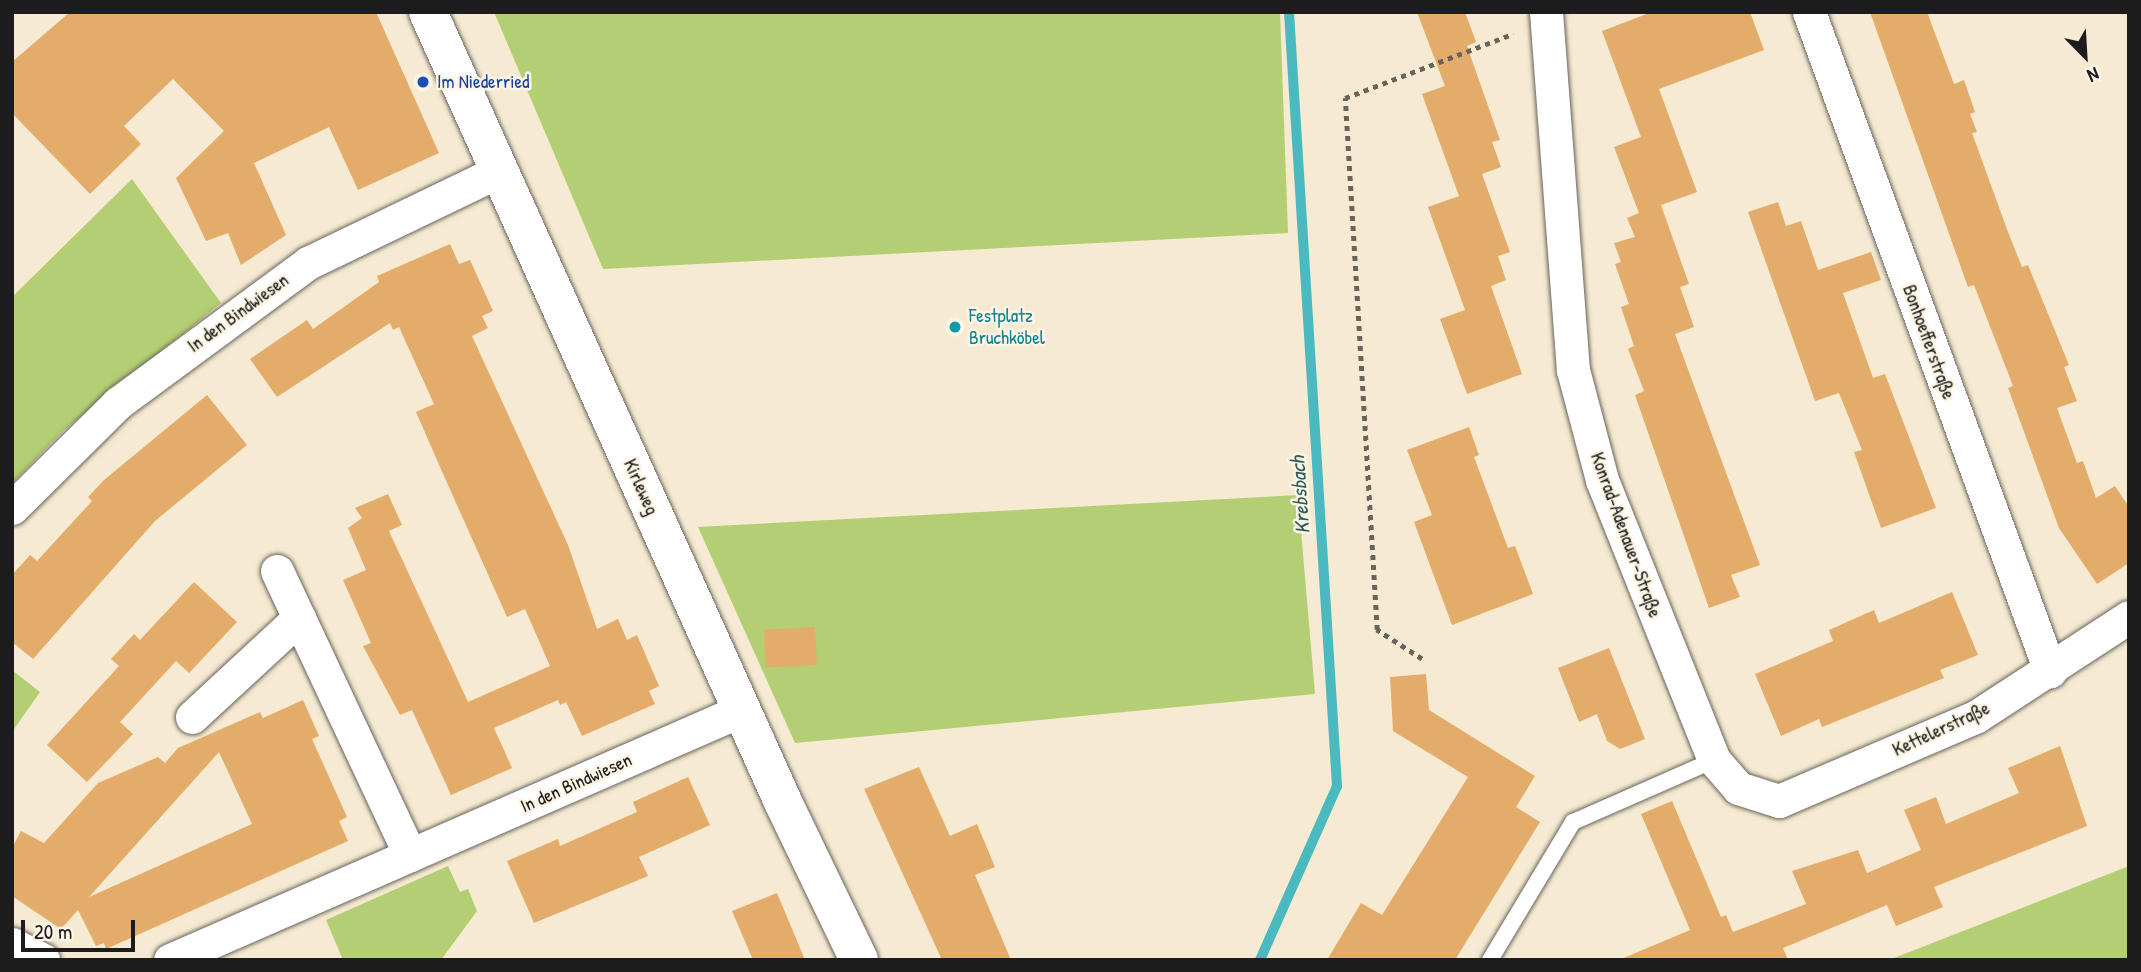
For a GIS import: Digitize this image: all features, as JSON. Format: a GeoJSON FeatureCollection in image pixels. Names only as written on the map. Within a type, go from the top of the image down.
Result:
{"type":"FeatureCollection","features":[{"type":"Feature","properties":{"kind":"street","name":"Kirleweg"},"geometry":{"type":"LineString","coordinates":[[428,12],[742,710],[859,960]]}},
{"type":"Feature","properties":{"kind":"street","name":"Bonhoefferstraße"},"geometry":{"type":"LineString","coordinates":[[1809,12],[2050,671]]}},
{"type":"Feature","properties":{"kind":"street","name":"Konrad-Adenauer-Straße"},"geometry":{"type":"LineString","coordinates":[[1546,17],[1573,370],[1602,480],[1714,761],[1738,788],[1779,801]]}},
{"type":"Feature","properties":{"kind":"street","name":"In den Bindwiesen"},"geometry":{"type":"LineString","coordinates":[[12,508],[118,403],[308,263],[499,171]]}},
{"type":"Feature","properties":{"kind":"street"},"geometry":{"type":"LineString","coordinates":[[277,571],[410,855]]}},
{"type":"Feature","properties":{"kind":"street","name":"Kettelerstraße"},"geometry":{"type":"LineString","coordinates":[[1779,801],[1977,716],[2050,671],[2129,617]]}},
{"type":"Feature","properties":{"kind":"street"},"geometry":{"type":"LineString","coordinates":[[192,717],[299,618]]}},
{"type":"Feature","properties":{"kind":"street","name":"In den Bindwiesen"},"geometry":{"type":"LineString","coordinates":[[170,960],[742,710]]}},
{"type":"Feature","properties":{"kind":"street"},"geometry":{"type":"LineString","coordinates":[[12,944],[43,960]]}},
{"type":"Feature","properties":{"kind":"lane"},"geometry":{"type":"LineString","coordinates":[[1490,960],[1573,822],[1714,761]]}},
{"type":"Feature","properties":{"kind":"path"},"geometry":{"type":"LineString","coordinates":[[1422,659],[1377,630],[1345,98],[1546,17]]}},
{"type":"Feature","properties":{"kind":"green space"},"geometry":{"type":"Polygon","coordinates":[[[494,12],[1280,12],[1288,233],[603,269],[494,12]]]}},
{"type":"Feature","properties":{"kind":"green space"},"geometry":{"type":"Polygon","coordinates":[[[132,179],[221,303],[64,430],[12,483],[12,297],[132,179]]]}},
{"type":"Feature","properties":{"kind":"green space"},"geometry":{"type":"Polygon","coordinates":[[[1298,495],[1315,694],[795,743],[698,527],[1298,495]]]}},
{"type":"Feature","properties":{"kind":"green space"},"geometry":{"type":"Polygon","coordinates":[[[12,670],[40,692],[12,732],[12,670]]]}},
{"type":"Feature","properties":{"kind":"green space"},"geometry":{"type":"Polygon","coordinates":[[[448,866],[460,892],[468,889],[477,911],[441,960],[343,960],[326,920],[448,866]]]}},
{"type":"Feature","properties":{"kind":"green space"},"geometry":{"type":"Polygon","coordinates":[[[2129,866],[2129,960],[1889,960],[2129,866]]]}},
{"type":"Feature","properties":{"kind":"building"},"geometry":{"type":"Polygon","coordinates":[[[70,12],[376,12],[439,153],[358,190],[329,127],[254,163],[286,235],[241,265],[228,233],[206,241],[176,178],[224,131],[173,79],[124,126],[141,144],[90,194],[12,113],[12,62],[70,12]]]}},
{"type":"Feature","properties":{"kind":"building"},"geometry":{"type":"Polygon","coordinates":[[[1417,12],[1465,12],[1476,42],[1467,46],[1500,140],[1492,142],[1501,167],[1482,174],[1510,252],[1498,256],[1506,280],[1491,286],[1522,374],[1467,394],[1440,319],[1465,310],[1428,207],[1459,196],[1422,94],[1445,86],[1417,12]]]}},
{"type":"Feature","properties":{"kind":"building"},"geometry":{"type":"Polygon","coordinates":[[[1652,12],[1750,12],[1764,50],[1659,89],[1697,192],[1661,205],[1689,284],[1680,287],[1694,327],[1675,334],[1760,565],[1731,575],[1740,597],[1709,608],[1635,395],[1644,391],[1628,349],[1634,346],[1621,307],[1629,304],[1615,264],[1621,262],[1614,243],[1635,237],[1627,218],[1639,213],[1614,147],[1641,137],[1602,31],[1652,12]]]}},
{"type":"Feature","properties":{"kind":"building"},"geometry":{"type":"Polygon","coordinates":[[[1870,12],[1927,12],[1954,84],[1964,80],[1975,112],[1970,114],[1977,132],[1972,133],[2008,232],[2022,267],[2028,265],[2069,365],[2064,367],[2077,401],[2057,408],[2077,463],[2083,461],[2096,498],[2115,486],[2129,507],[2129,563],[2097,584],[2059,528],[2008,388],[2013,386],[1974,285],[1968,287],[1870,12]]]}},
{"type":"Feature","properties":{"kind":"building"},"geometry":{"type":"Polygon","coordinates":[[[1778,202],[1786,226],[1801,221],[1818,270],[1871,252],[1881,280],[1843,293],[1873,378],[1885,374],[1936,508],[1881,528],[1854,452],[1862,450],[1839,393],[1815,401],[1748,212],[1778,202]]]}},
{"type":"Feature","properties":{"kind":"building"},"geometry":{"type":"Polygon","coordinates":[[[450,244],[459,264],[470,260],[493,311],[482,316],[488,328],[472,336],[568,545],[597,629],[618,619],[627,640],[637,635],[659,686],[649,691],[655,704],[582,736],[566,702],[560,705],[558,700],[494,728],[512,768],[451,795],[412,710],[400,715],[363,646],[371,643],[343,580],[366,570],[348,528],[362,518],[355,508],[388,494],[402,525],[389,531],[468,702],[550,666],[525,609],[507,617],[444,476],[416,412],[434,404],[399,327],[393,330],[390,323],[277,397],[250,359],[307,320],[313,329],[379,282],[377,276],[450,244]]]}},
{"type":"Feature","properties":{"kind":"building"},"geometry":{"type":"Polygon","coordinates":[[[207,395],[247,445],[155,521],[33,659],[12,642],[12,575],[30,555],[37,561],[92,501],[88,497],[104,480],[207,395]]]}},
{"type":"Feature","properties":{"kind":"building"},"geometry":{"type":"Polygon","coordinates":[[[1469,427],[1479,455],[1474,457],[1508,548],[1515,546],[1533,594],[1452,625],[1414,522],[1432,515],[1407,450],[1469,427]]]}},
{"type":"Feature","properties":{"kind":"building"},"geometry":{"type":"Polygon","coordinates":[[[194,582],[237,622],[189,673],[176,661],[120,722],[133,734],[87,782],[47,745],[119,666],[111,659],[134,634],[140,640],[194,582]]]}},
{"type":"Feature","properties":{"kind":"building"},"geometry":{"type":"Polygon","coordinates":[[[1952,592],[1978,655],[1940,670],[1944,678],[1822,727],[1819,719],[1781,736],[1755,674],[1833,641],[1829,630],[1874,610],[1879,623],[1952,592]]]}},
{"type":"Feature","properties":{"kind":"building"},"geometry":{"type":"Polygon","coordinates":[[[815,627],[817,665],[766,668],[764,630],[815,627]]]}},
{"type":"Feature","properties":{"kind":"building"},"geometry":{"type":"Polygon","coordinates":[[[1609,648],[1645,739],[1620,749],[1607,741],[1597,714],[1579,722],[1558,668],[1609,648]]]}},
{"type":"Feature","properties":{"kind":"building"},"geometry":{"type":"Polygon","coordinates":[[[1426,674],[1429,710],[1535,776],[1516,807],[1540,822],[1455,960],[1327,960],[1361,903],[1382,915],[1468,777],[1393,731],[1390,677],[1426,674]]]}},
{"type":"Feature","properties":{"kind":"building"},"geometry":{"type":"Polygon","coordinates":[[[303,700],[319,736],[312,739],[347,817],[339,821],[348,841],[106,949],[104,943],[96,946],[78,910],[61,929],[12,896],[12,848],[21,831],[44,843],[98,783],[158,757],[165,763],[178,748],[260,712],[263,718],[303,700]],[[219,752],[89,897],[252,824],[219,752]]]}},
{"type":"Feature","properties":{"kind":"building"},"geometry":{"type":"Polygon","coordinates":[[[2060,746],[2087,826],[1934,887],[1943,907],[1896,926],[1887,905],[1783,948],[1788,960],[1619,960],[1690,930],[1641,814],[1672,801],[1721,917],[1726,915],[1733,932],[1806,904],[1792,871],[1858,850],[1867,873],[1921,850],[1904,810],[1936,797],[1946,824],[2019,793],[2008,768],[2060,746]]]}},
{"type":"Feature","properties":{"kind":"building"},"geometry":{"type":"Polygon","coordinates":[[[919,767],[950,836],[977,824],[995,867],[975,875],[1011,960],[942,960],[864,789],[919,767]]]}},
{"type":"Feature","properties":{"kind":"building"},"geometry":{"type":"Polygon","coordinates":[[[688,777],[710,825],[639,857],[648,876],[534,923],[507,861],[558,839],[560,846],[637,812],[633,802],[688,777]]]}},
{"type":"Feature","properties":{"kind":"building"},"geometry":{"type":"Polygon","coordinates":[[[777,893],[805,960],[753,960],[732,911],[777,893]]]}},
{"type":"Feature","properties":{"kind":"waterway","name":"Krebsbach"},"geometry":{"type":"LineString","coordinates":[[1260,960],[1337,786],[1289,12]]}},
{"type":"Feature","properties":{"kind":"place","name":"Im Niederried"},"geometry":{"type":"Point","coordinates":[423,82]}},
{"type":"Feature","properties":{"kind":"place","name":"Festplatz Bruchköbel"},"geometry":{"type":"Point","coordinates":[955,327]}}]}
